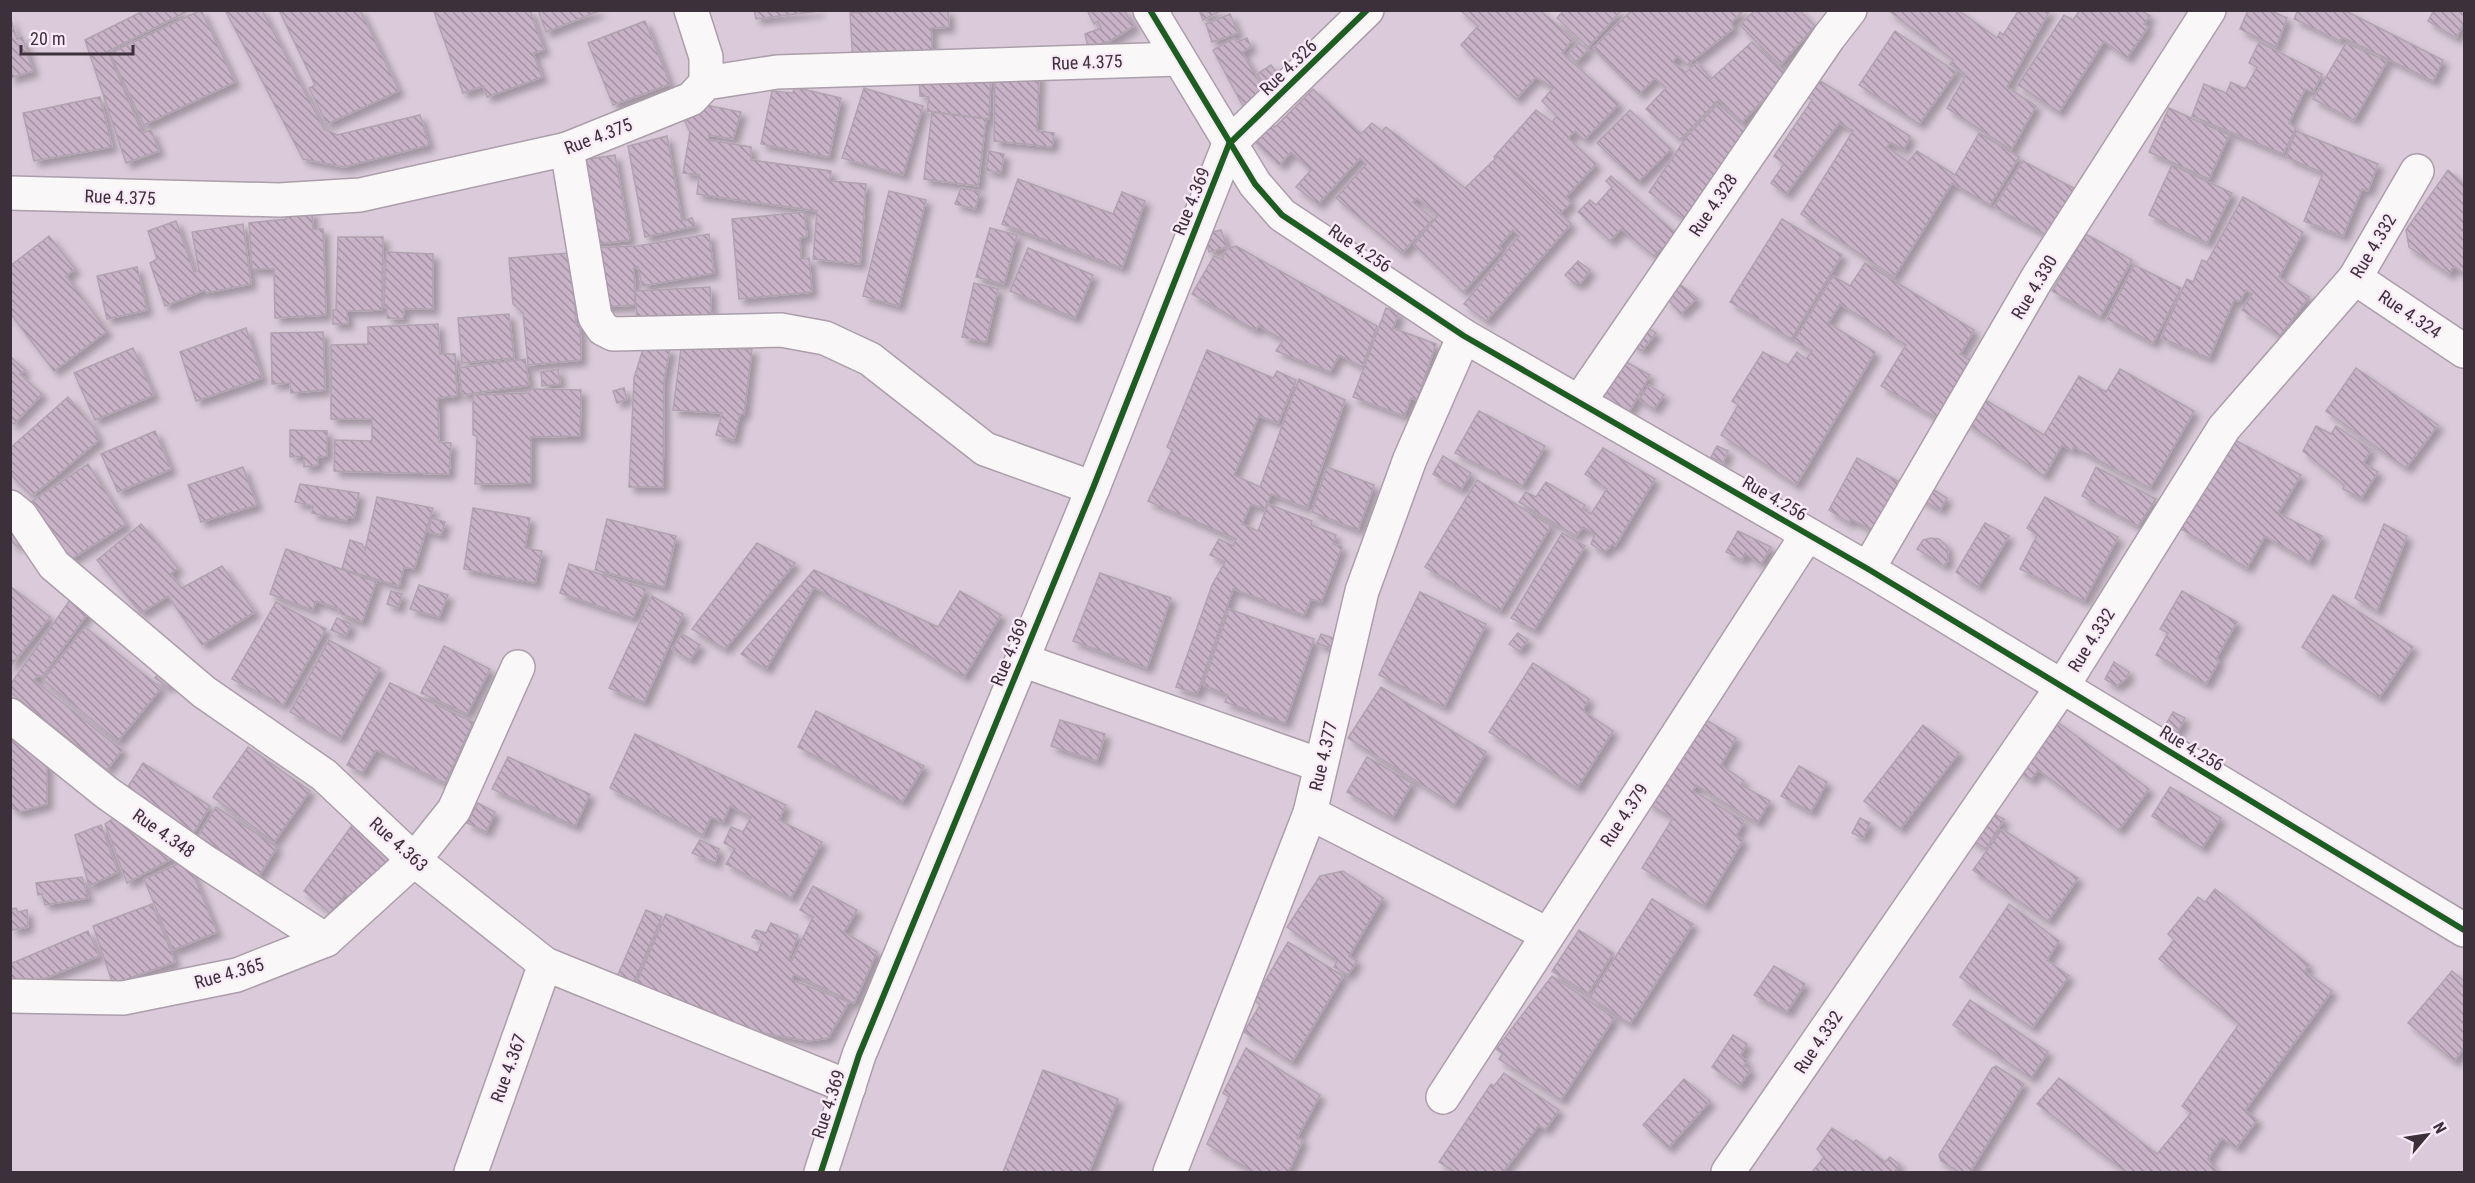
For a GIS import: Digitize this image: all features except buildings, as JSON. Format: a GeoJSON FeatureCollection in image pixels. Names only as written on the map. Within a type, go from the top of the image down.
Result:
{"type":"FeatureCollection","features":[{"type":"Feature","properties":{"kind":"street"},"geometry":{"type":"LineString","coordinates":[[691,10],[706,57],[706,83]]}},
{"type":"Feature","properties":{"kind":"street","name":"Rue 4.256"},"geometry":{"type":"LineString","coordinates":[[1149,10],[1229,144],[1255,184],[1282,215],[1464,336],[1868,569],[2464,930]]}},
{"type":"Feature","properties":{"kind":"street","name":"Rue 4.326"},"geometry":{"type":"LineString","coordinates":[[1229,144],[1367,10]]}},
{"type":"Feature","properties":{"kind":"street","name":"Rue 4.328"},"geometry":{"type":"LineString","coordinates":[[1579,402],[1829,37],[1850,10]]}},
{"type":"Feature","properties":{"kind":"street","name":"Rue 4.330"},"geometry":{"type":"LineString","coordinates":[[1868,569],[2038,277],[2210,10]]}},
{"type":"Feature","properties":{"kind":"street","name":"Rue 4.375"},"geometry":{"type":"LineString","coordinates":[[10,193],[279,200],[360,195],[567,149],[691,99],[706,83],[777,72],[1179,59]]}},
{"type":"Feature","properties":{"kind":"street","name":"Rue 4.369"},"geometry":{"type":"LineString","coordinates":[[821,1173],[859,1055],[1093,488],[1229,144]]}},
{"type":"Feature","properties":{"kind":"street"},"geometry":{"type":"LineString","coordinates":[[567,149],[595,317],[603,329],[613,334],[781,330],[825,338],[870,359],[984,449],[1093,488]]}},
{"type":"Feature","properties":{"kind":"street","name":"Rue 4.332"},"geometry":{"type":"LineString","coordinates":[[1728,1173],[2062,687],[2224,428],[2355,278],[2417,171]]}},
{"type":"Feature","properties":{"kind":"street","name":"Rue 4.324"},"geometry":{"type":"LineString","coordinates":[[2355,278],[2464,351]]}},
{"type":"Feature","properties":{"kind":"street","name":"Rue 4.377"},"geometry":{"type":"LineString","coordinates":[[1170,1173],[1310,813],[1362,591],[1410,459],[1464,336]]}},
{"type":"Feature","properties":{"kind":"street","name":"Rue 4.363"},"geometry":{"type":"LineString","coordinates":[[10,507],[21,516],[54,564],[204,692],[324,775],[414,860],[545,964],[849,1087]]}},
{"type":"Feature","properties":{"kind":"street","name":"Rue 4.379"},"geometry":{"type":"LineString","coordinates":[[1443,1097],[1807,534]]}},
{"type":"Feature","properties":{"kind":"street"},"geometry":{"type":"LineString","coordinates":[[1022,660],[1320,765]]}},
{"type":"Feature","properties":{"kind":"street","name":"Rue 4.365"},"geometry":{"type":"LineString","coordinates":[[10,996],[123,998],[237,975],[326,940],[414,860],[454,810],[518,667]]}},
{"type":"Feature","properties":{"kind":"street","name":"Rue 4.348"},"geometry":{"type":"LineString","coordinates":[[10,714],[107,793],[201,859],[326,940]]}},
{"type":"Feature","properties":{"kind":"street"},"geometry":{"type":"LineString","coordinates":[[1310,813],[1547,934]]}},
{"type":"Feature","properties":{"kind":"street","name":"Rue 4.367"},"geometry":{"type":"LineString","coordinates":[[471,1173],[545,964]]}},
{"type":"Feature","properties":{"kind":"cycle path"},"geometry":{"type":"LineString","coordinates":[[1150,10],[1255,184],[1282,215],[1464,336],[1868,569],[2464,930]]}},
{"type":"Feature","properties":{"kind":"cycle path"},"geometry":{"type":"LineString","coordinates":[[821,1172],[859,1055],[1093,488],[1229,144],[1367,10]]}}]}
